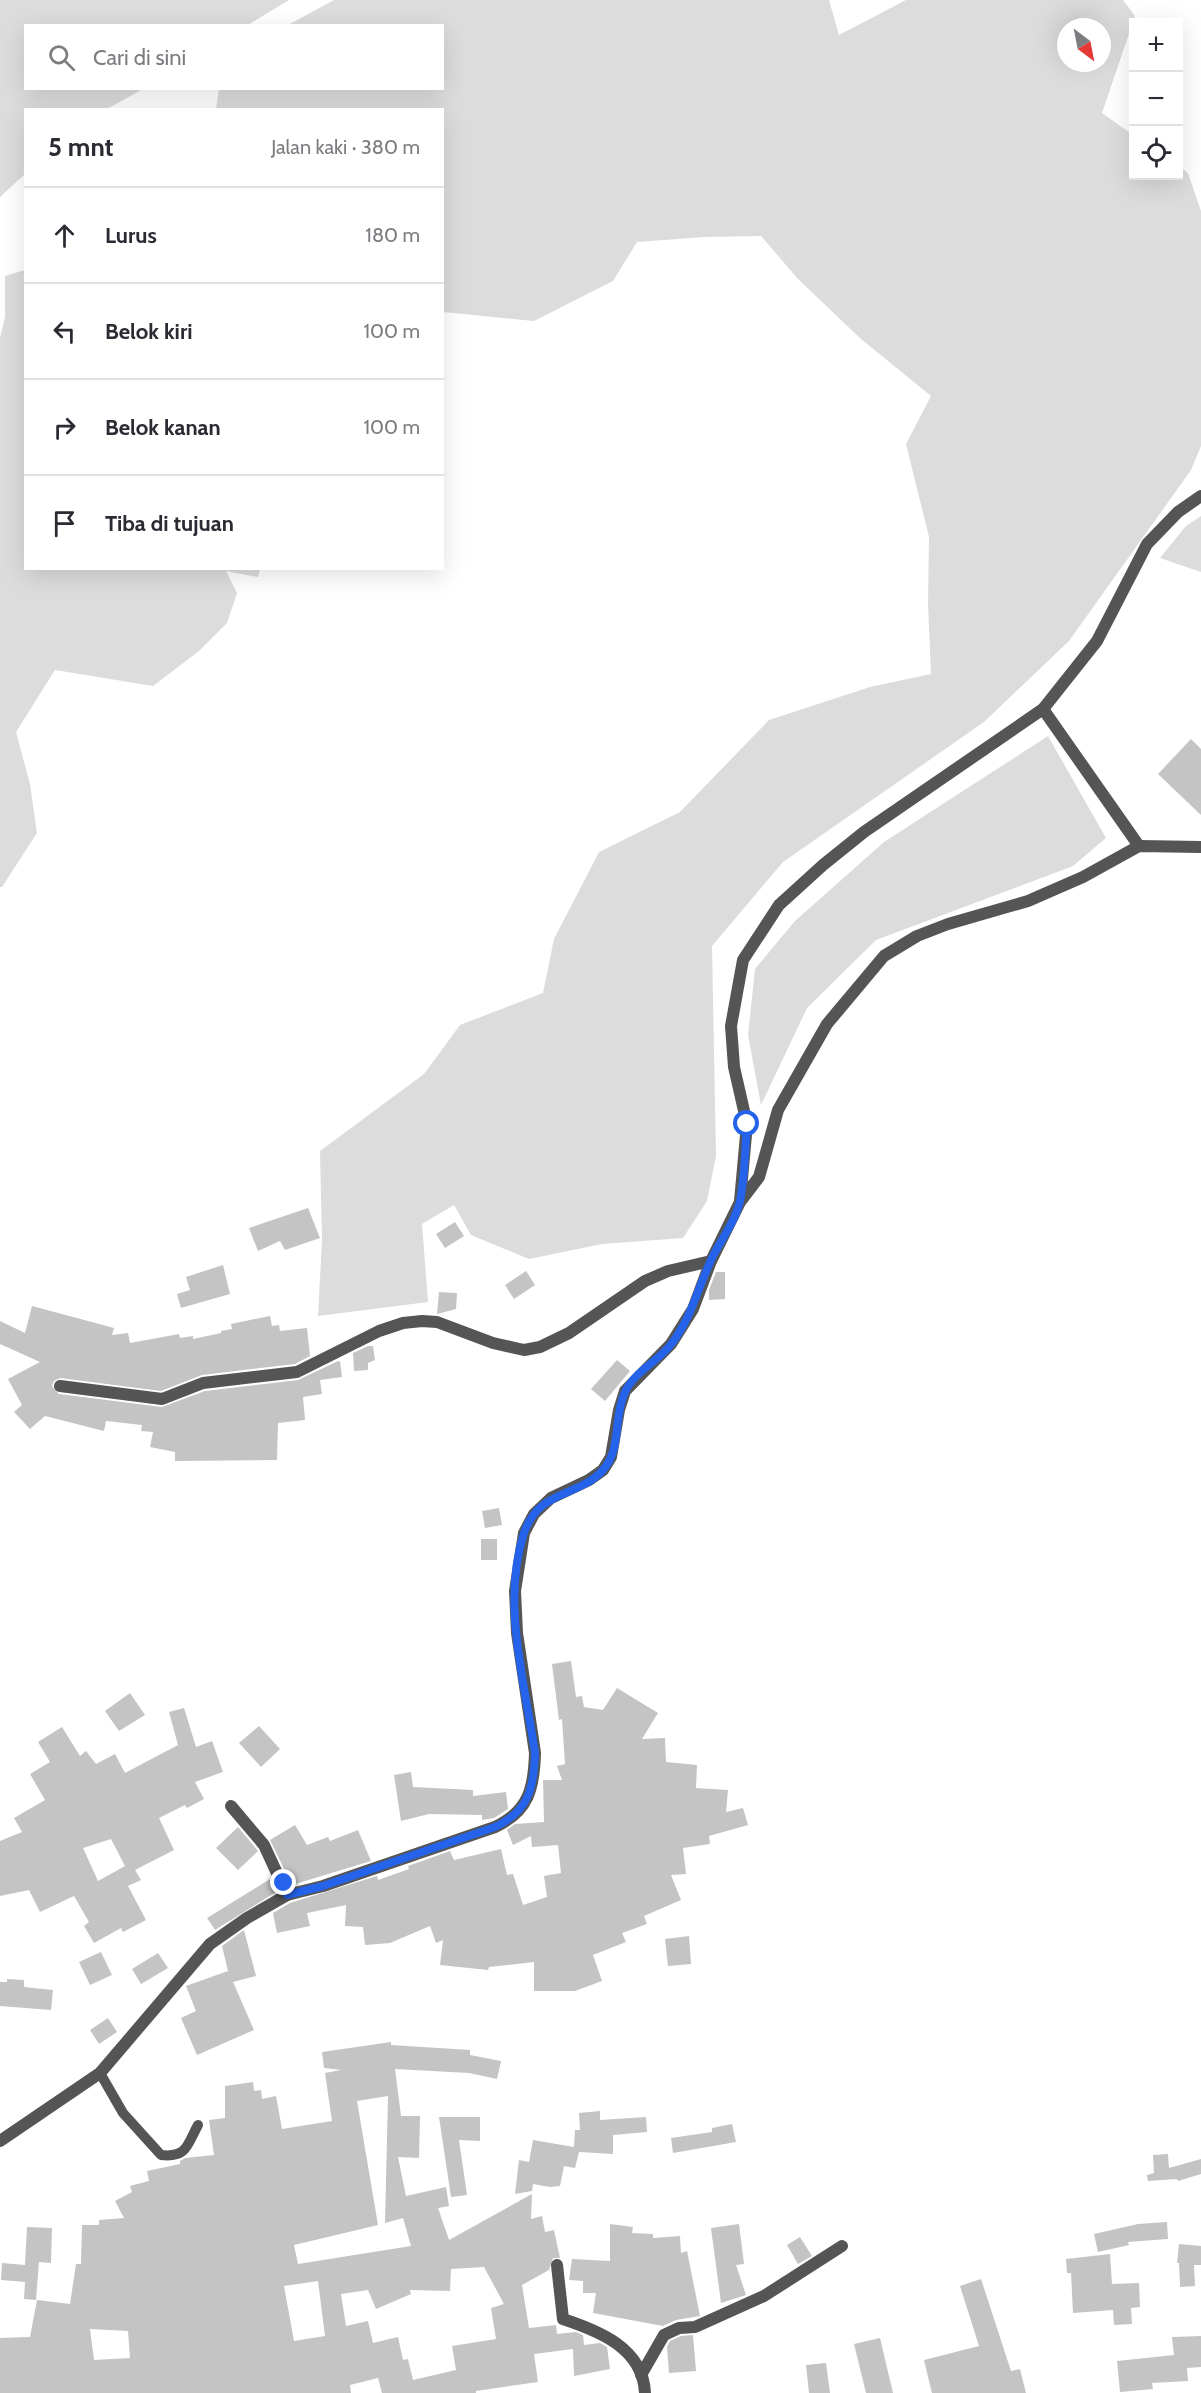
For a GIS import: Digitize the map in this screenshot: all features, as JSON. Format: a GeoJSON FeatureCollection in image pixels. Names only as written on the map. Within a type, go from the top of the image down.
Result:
{"type":"FeatureCollection","features":[{"type":"Feature","properties":{"kind":"street"},"geometry":{"type":"LineString","coordinates":[[740,1202],[747,1124],[734,1068],[731,1026],[743,960],[779,905],[823,865],[864,831],[1043,709],[1097,641],[1147,544],[1178,512],[1201,496]]}},
{"type":"Feature","properties":{"kind":"street"},"geometry":{"type":"LineString","coordinates":[[1043,709],[1139,846]]}},
{"type":"Feature","properties":{"kind":"street"},"geometry":{"type":"LineString","coordinates":[[0,2141],[100,2073],[210,1944],[287,1895],[323,1886],[495,1827],[510,1820],[527,1801],[535,1773],[535,1753],[517,1633],[515,1591],[524,1533],[534,1514],[551,1498],[589,1480],[603,1470],[613,1450],[619,1410],[625,1391],[671,1344],[693,1309],[711,1261],[740,1202],[759,1177],[778,1110],[827,1024],[884,956],[917,936],[948,924],[1028,901],[1083,877],[1139,846],[1201,847]]}},
{"type":"Feature","properties":{"kind":"street"},"geometry":{"type":"LineString","coordinates":[[60,1386],[162,1399],[203,1383],[297,1372],[379,1331],[404,1323],[422,1321],[437,1322],[493,1343],[524,1350],[540,1347],[569,1333],[645,1281],[668,1271],[711,1261]]}},
{"type":"Feature","properties":{"kind":"street"},"geometry":{"type":"LineString","coordinates":[[231,1806],[264,1845],[287,1895]]}},
{"type":"Feature","properties":{"kind":"street"},"geometry":{"type":"LineString","coordinates":[[641,2376],[664,2335],[679,2328],[695,2327],[764,2296],[842,2246]]}},
{"type":"Feature","properties":{"kind":"street"},"geometry":{"type":"LineString","coordinates":[[557,2265],[563,2319],[602,2332],[631,2356],[641,2376],[645,2393]]}},
{"type":"Feature","properties":{"kind":"lane"},"geometry":{"type":"LineString","coordinates":[[100,2073],[110,2095],[123,2113],[161,2155],[177,2155],[184,2152],[198,2125]]}},
{"type":"Feature","properties":{"kind":"shaded area"},"geometry":{"type":"Polygon","coordinates":[[[0,0],[289,0],[250,24],[24,24],[24,90],[141,90],[109,108],[24,108],[24,175],[0,197],[0,0]]]}},
{"type":"Feature","properties":{"kind":"shaded area"},"geometry":{"type":"Polygon","coordinates":[[[334,0],[829,0],[839,35],[906,0],[1123,0],[1135,16],[1129,18],[1129,34],[1102,113],[1129,132],[1129,180],[1183,180],[1183,169],[1188,173],[1201,211],[1201,446],[1191,470],[1069,641],[984,722],[783,862],[712,946],[716,1156],[707,1201],[683,1238],[602,1244],[529,1259],[471,1235],[454,1205],[422,1224],[428,1302],[318,1316],[322,1240],[320,1151],[424,1074],[460,1025],[543,993],[554,939],[599,852],[680,812],[769,720],[870,687],[931,674],[928,604],[929,537],[906,444],[931,396],[861,339],[798,279],[761,236],[637,242],[613,281],[534,321],[444,312],[444,108],[216,108],[219,90],[444,90],[444,24],[290,24],[334,0]]]}},
{"type":"Feature","properties":{"kind":"shaded area"},"geometry":{"type":"Polygon","coordinates":[[[24,270],[24,570],[260,570],[258,577],[226,571],[237,593],[227,623],[199,651],[153,686],[55,670],[16,732],[30,784],[37,833],[0,887],[0,338],[5,317],[5,276],[24,270]]]}},
{"type":"Feature","properties":{"kind":"shaded area"},"geometry":{"type":"Polygon","coordinates":[[[1201,516],[1201,572],[1160,558],[1186,526],[1201,516]]]}},
{"type":"Feature","properties":{"kind":"shaded area"},"geometry":{"type":"Polygon","coordinates":[[[1048,736],[1106,838],[1073,866],[876,940],[807,1008],[761,1105],[748,1035],[755,969],[795,921],[884,842],[1048,736]]]}},
{"type":"Feature","properties":{"kind":"building"},"geometry":{"type":"Polygon","coordinates":[[[1191,739],[1201,749],[1201,815],[1158,774],[1191,739]]]}},
{"type":"Feature","properties":{"kind":"building"},"geometry":{"type":"Polygon","coordinates":[[[308,1208],[320,1238],[285,1250],[280,1241],[258,1251],[249,1228],[308,1208]]]}},
{"type":"Feature","properties":{"kind":"building"},"geometry":{"type":"Polygon","coordinates":[[[455,1222],[464,1236],[445,1248],[436,1234],[455,1222]]]}},
{"type":"Feature","properties":{"kind":"building"},"geometry":{"type":"Polygon","coordinates":[[[223,1265],[230,1294],[181,1308],[177,1294],[190,1290],[186,1277],[223,1265]]]}},
{"type":"Feature","properties":{"kind":"building"},"geometry":{"type":"Polygon","coordinates":[[[526,1271],[535,1285],[514,1299],[505,1285],[526,1271]]]}},
{"type":"Feature","properties":{"kind":"building"},"geometry":{"type":"Polygon","coordinates":[[[716,1272],[725,1272],[725,1299],[709,1300],[709,1290],[716,1272]]]}},
{"type":"Feature","properties":{"kind":"building"},"geometry":{"type":"Polygon","coordinates":[[[439,1292],[457,1293],[456,1309],[437,1314],[439,1292]]]}},
{"type":"Feature","properties":{"kind":"building"},"geometry":{"type":"Polygon","coordinates":[[[32,1306],[114,1328],[112,1335],[128,1333],[130,1343],[179,1334],[180,1338],[193,1336],[193,1339],[232,1329],[231,1324],[270,1316],[272,1326],[279,1325],[280,1331],[307,1328],[310,1356],[295,1364],[202,1375],[161,1391],[60,1378],[54,1381],[52,1386],[59,1394],[162,1407],[205,1391],[298,1380],[340,1361],[342,1377],[320,1380],[322,1394],[303,1397],[305,1420],[278,1423],[277,1460],[175,1461],[175,1452],[150,1447],[153,1432],[141,1431],[142,1425],[106,1421],[104,1431],[45,1416],[30,1429],[14,1412],[22,1405],[8,1379],[40,1362],[0,1344],[0,1321],[25,1333],[32,1306]]]}},
{"type":"Feature","properties":{"kind":"building"},"geometry":{"type":"Polygon","coordinates":[[[373,1346],[375,1360],[368,1363],[368,1370],[354,1371],[353,1353],[373,1346]]]}},
{"type":"Feature","properties":{"kind":"building"},"geometry":{"type":"Polygon","coordinates":[[[617,1360],[630,1371],[605,1401],[591,1389],[617,1360]]]}},
{"type":"Feature","properties":{"kind":"building"},"geometry":{"type":"Polygon","coordinates":[[[499,1508],[502,1525],[485,1528],[482,1511],[499,1508]]]}},
{"type":"Feature","properties":{"kind":"building"},"geometry":{"type":"Polygon","coordinates":[[[481,1539],[497,1539],[497,1560],[481,1560],[481,1539]]]}},
{"type":"Feature","properties":{"kind":"building"},"geometry":{"type":"Polygon","coordinates":[[[571,1661],[576,1697],[582,1696],[584,1707],[603,1710],[617,1688],[658,1713],[642,1739],[665,1738],[666,1762],[697,1765],[696,1788],[728,1790],[726,1812],[743,1808],[748,1825],[709,1836],[710,1844],[683,1848],[686,1874],[671,1875],[681,1900],[644,1916],[647,1924],[622,1933],[626,1942],[593,1955],[602,1981],[575,1991],[534,1991],[534,1962],[489,1967],[488,1970],[440,1965],[443,1940],[436,1943],[430,1926],[390,1943],[365,1945],[363,1927],[345,1926],[346,1905],[307,1913],[310,1926],[277,1933],[273,1913],[290,1903],[377,1876],[378,1880],[450,1851],[454,1860],[501,1849],[507,1875],[513,1874],[523,1905],[547,1897],[544,1876],[561,1873],[558,1845],[532,1847],[531,1836],[513,1845],[507,1830],[515,1824],[544,1822],[543,1780],[562,1780],[557,1766],[565,1764],[562,1719],[559,1720],[552,1664],[571,1661]]]}},
{"type":"Feature","properties":{"kind":"building"},"geometry":{"type":"Polygon","coordinates":[[[130,1693],[145,1715],[119,1731],[105,1711],[130,1693]]]}},
{"type":"Feature","properties":{"kind":"building"},"geometry":{"type":"Polygon","coordinates":[[[184,1708],[196,1747],[212,1741],[223,1772],[195,1782],[204,1799],[187,1808],[185,1805],[159,1818],[174,1850],[135,1870],[141,1880],[128,1886],[146,1920],[123,1932],[121,1928],[94,1943],[84,1926],[89,1922],[74,1896],[40,1912],[29,1890],[0,1896],[0,1841],[22,1832],[14,1818],[45,1800],[30,1774],[50,1762],[38,1742],[62,1727],[80,1756],[86,1751],[96,1764],[115,1754],[125,1773],[178,1745],[169,1712],[184,1708]],[[111,1839],[83,1848],[98,1881],[125,1866],[111,1839]]]}},
{"type":"Feature","properties":{"kind":"building"},"geometry":{"type":"Polygon","coordinates":[[[259,1726],[280,1749],[261,1767],[239,1743],[259,1726]]]}},
{"type":"Feature","properties":{"kind":"building"},"geometry":{"type":"Polygon","coordinates":[[[411,1772],[413,1787],[473,1790],[473,1796],[506,1792],[508,1809],[494,1818],[482,1820],[482,1815],[429,1814],[401,1821],[394,1775],[411,1772]]]}},
{"type":"Feature","properties":{"kind":"building"},"geometry":{"type":"Polygon","coordinates":[[[295,1825],[307,1845],[328,1837],[330,1841],[358,1830],[371,1861],[292,1885],[270,1840],[295,1825]]]}},
{"type":"Feature","properties":{"kind":"building"},"geometry":{"type":"Polygon","coordinates":[[[238,1827],[258,1851],[238,1870],[216,1848],[238,1827]]]}},
{"type":"Feature","properties":{"kind":"building"},"geometry":{"type":"Polygon","coordinates":[[[270,1879],[276,1892],[215,1930],[207,1918],[270,1879]]]}},
{"type":"Feature","properties":{"kind":"building"},"geometry":{"type":"Polygon","coordinates":[[[244,1930],[256,1976],[233,1982],[254,2030],[197,2055],[181,2018],[196,2011],[186,1986],[228,1971],[222,1946],[244,1930]]]}},
{"type":"Feature","properties":{"kind":"building"},"geometry":{"type":"Polygon","coordinates":[[[689,1936],[691,1964],[668,1966],[665,1939],[689,1936]]]}},
{"type":"Feature","properties":{"kind":"building"},"geometry":{"type":"Polygon","coordinates":[[[101,1952],[112,1975],[90,1985],[79,1962],[101,1952]]]}},
{"type":"Feature","properties":{"kind":"building"},"geometry":{"type":"Polygon","coordinates":[[[158,1953],[168,1968],[141,1984],[132,1969],[158,1953]]]}},
{"type":"Feature","properties":{"kind":"building"},"geometry":{"type":"Polygon","coordinates":[[[7,1979],[24,1980],[24,1987],[53,1990],[51,2010],[0,2006],[0,1982],[7,1982],[7,1979]]]}},
{"type":"Feature","properties":{"kind":"building"},"geometry":{"type":"Polygon","coordinates":[[[108,2018],[117,2032],[99,2044],[90,2030],[108,2018]]]}},
{"type":"Feature","properties":{"kind":"building"},"geometry":{"type":"Polygon","coordinates":[[[391,2042],[391,2045],[470,2050],[470,2055],[501,2061],[497,2079],[469,2073],[395,2069],[401,2116],[420,2116],[419,2158],[398,2157],[406,2196],[446,2187],[449,2206],[438,2208],[449,2240],[532,2194],[531,2219],[542,2216],[545,2232],[554,2230],[560,2258],[553,2258],[549,2270],[522,2285],[529,2328],[556,2325],[557,2334],[576,2332],[583,2335],[584,2345],[600,2343],[607,2347],[610,2369],[574,2376],[573,2349],[534,2354],[538,2382],[476,2391],[476,2393],[382,2393],[378,2378],[350,2385],[351,2393],[0,2393],[0,2338],[30,2337],[37,2300],[70,2304],[76,2264],[81,2264],[82,2225],[99,2225],[99,2220],[124,2218],[115,2201],[132,2192],[130,2186],[149,2181],[147,2171],[180,2164],[180,2161],[185,2158],[214,2155],[209,2120],[225,2118],[225,2086],[253,2082],[254,2091],[261,2090],[262,2099],[276,2096],[282,2129],[332,2121],[325,2073],[341,2070],[324,2068],[322,2052],[391,2042]],[[388,2096],[357,2101],[378,2225],[294,2245],[298,2264],[411,2246],[403,2218],[385,2223],[388,2096]],[[484,2267],[451,2269],[450,2291],[410,2290],[411,2294],[376,2309],[368,2290],[341,2294],[346,2326],[368,2321],[373,2343],[398,2337],[403,2360],[408,2359],[413,2380],[456,2370],[452,2346],[496,2339],[491,2308],[504,2304],[484,2267]],[[318,2281],[284,2286],[294,2341],[325,2336],[318,2281]],[[90,2329],[94,2360],[130,2358],[128,2331],[90,2329]]]}},
{"type":"Feature","properties":{"kind":"building"},"geometry":{"type":"Polygon","coordinates":[[[600,2111],[600,2120],[646,2117],[647,2132],[613,2135],[613,2154],[579,2152],[575,2168],[564,2166],[560,2186],[533,2184],[532,2191],[515,2194],[519,2160],[529,2162],[533,2140],[574,2147],[575,2130],[580,2130],[579,2113],[600,2111]]]}},
{"type":"Feature","properties":{"kind":"building"},"geometry":{"type":"Polygon","coordinates":[[[439,2117],[480,2117],[480,2141],[459,2140],[467,2195],[451,2197],[439,2117]]]}},
{"type":"Feature","properties":{"kind":"building"},"geometry":{"type":"Polygon","coordinates":[[[732,2124],[736,2142],[673,2153],[671,2138],[712,2132],[712,2128],[732,2124]]]}},
{"type":"Feature","properties":{"kind":"building"},"geometry":{"type":"Polygon","coordinates":[[[1168,2154],[1169,2168],[1201,2159],[1201,2174],[1178,2181],[1177,2179],[1148,2181],[1147,2175],[1154,2173],[1153,2155],[1168,2154]]]}},
{"type":"Feature","properties":{"kind":"building"},"geometry":{"type":"Polygon","coordinates":[[[1167,2222],[1168,2239],[1128,2242],[1129,2245],[1098,2252],[1094,2234],[1138,2224],[1167,2222]]]}},
{"type":"Feature","properties":{"kind":"building"},"geometry":{"type":"Polygon","coordinates":[[[610,2224],[633,2227],[632,2233],[653,2234],[653,2238],[680,2236],[681,2253],[687,2251],[700,2316],[676,2320],[663,2326],[593,2313],[596,2293],[583,2293],[583,2281],[569,2280],[572,2259],[610,2261],[610,2224]]]}},
{"type":"Feature","properties":{"kind":"building"},"geometry":{"type":"Polygon","coordinates":[[[739,2224],[744,2264],[736,2265],[746,2295],[721,2303],[711,2228],[739,2224]]]}},
{"type":"Feature","properties":{"kind":"building"},"geometry":{"type":"Polygon","coordinates":[[[27,2227],[52,2228],[51,2263],[39,2262],[36,2300],[24,2299],[25,2282],[1,2280],[2,2263],[25,2265],[27,2227]]]}},
{"type":"Feature","properties":{"kind":"building"},"geometry":{"type":"Polygon","coordinates":[[[800,2237],[812,2256],[798,2264],[787,2245],[800,2237]]]}},
{"type":"Feature","properties":{"kind":"building"},"geometry":{"type":"Polygon","coordinates":[[[1179,2244],[1201,2246],[1201,2265],[1194,2265],[1195,2286],[1180,2287],[1179,2263],[1177,2263],[1179,2244]]]}},
{"type":"Feature","properties":{"kind":"building"},"geometry":{"type":"Polygon","coordinates":[[[1110,2254],[1112,2284],[1139,2283],[1140,2307],[1131,2308],[1132,2324],[1114,2325],[1113,2310],[1073,2313],[1071,2273],[1067,2273],[1066,2259],[1110,2254]]]}},
{"type":"Feature","properties":{"kind":"building"},"geometry":{"type":"Polygon","coordinates":[[[981,2279],[1011,2371],[1020,2369],[1026,2393],[932,2393],[924,2360],[979,2346],[960,2286],[981,2279]]]}},
{"type":"Feature","properties":{"kind":"building"},"geometry":{"type":"Polygon","coordinates":[[[693,2335],[696,2371],[669,2373],[667,2347],[670,2341],[681,2336],[693,2335]]]}},
{"type":"Feature","properties":{"kind":"building"},"geometry":{"type":"Polygon","coordinates":[[[1201,2336],[1201,2367],[1187,2368],[1188,2381],[1152,2383],[1153,2389],[1120,2392],[1117,2361],[1174,2355],[1172,2337],[1201,2336]]]}},
{"type":"Feature","properties":{"kind":"building"},"geometry":{"type":"Polygon","coordinates":[[[880,2338],[893,2393],[866,2393],[854,2344],[880,2338]]]}},
{"type":"Feature","properties":{"kind":"building"},"geometry":{"type":"Polygon","coordinates":[[[826,2363],[830,2393],[809,2393],[806,2365],[826,2363]]]}},
{"type":"Feature","properties":{"kind":"route"},"geometry":{"type":"LineString","coordinates":[[284,1883],[287,1895],[323,1886],[495,1827],[510,1820],[527,1801],[535,1773],[535,1753],[517,1633],[515,1591],[524,1533],[534,1514],[551,1498],[589,1480],[603,1470],[611,1457],[615,1443],[619,1410],[625,1391],[671,1344],[693,1309],[711,1261],[740,1202],[747,1124]]}}]}
